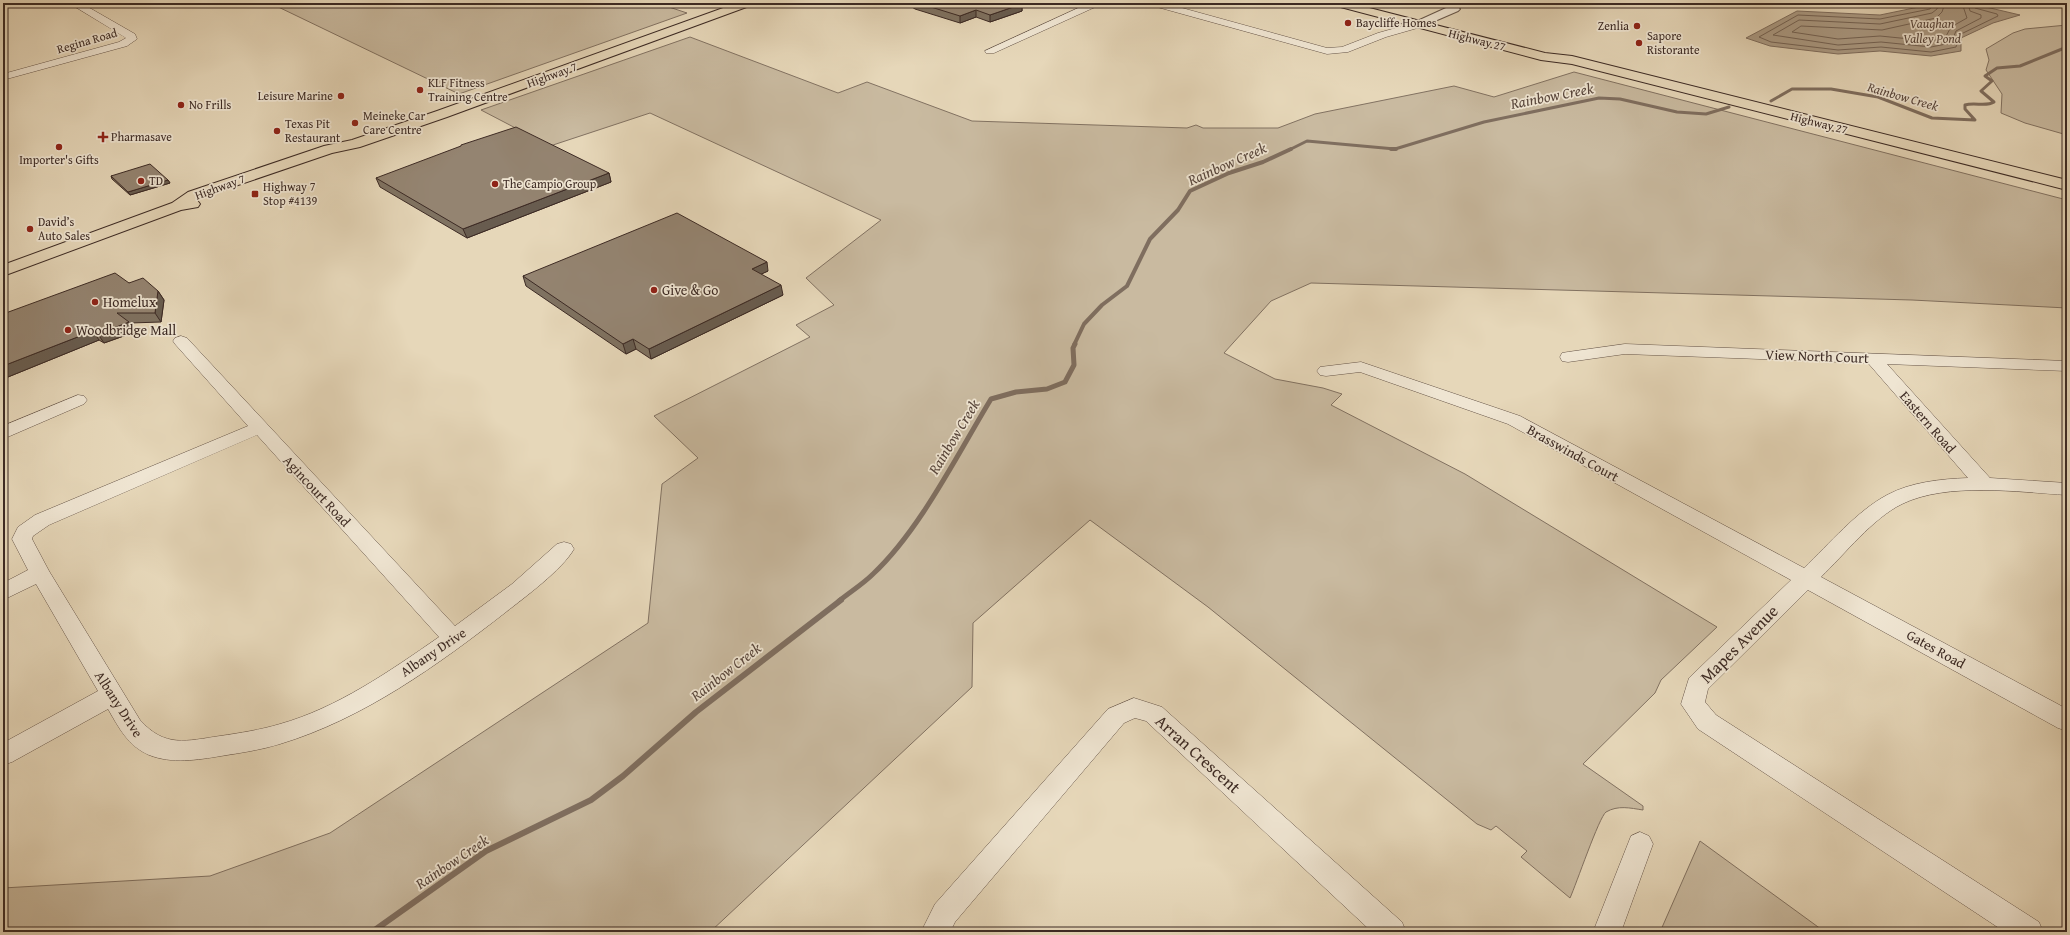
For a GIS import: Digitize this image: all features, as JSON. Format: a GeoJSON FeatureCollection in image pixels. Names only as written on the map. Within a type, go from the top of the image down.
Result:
{"type":"FeatureCollection","features":[{"type":"Feature","properties":{"kind":"main road","name":"Highway 7"},"geometry":{"type":"LineString","coordinates":[[3,271],[178,206],[207,202],[292,173],[347,153],[355,144],[564,71],[748,3]]}},
{"type":"Feature","properties":{"kind":"main road","name":"Highway 27"},"geometry":{"type":"LineString","coordinates":[[1337,3],[1416,21]]}},
{"type":"Feature","properties":{"kind":"main road","name":"Highway 27"},"geometry":{"type":"LineString","coordinates":[[1358,3],[1544,57],[1572,60],[2067,185]]}},
{"type":"Feature","properties":{"kind":"street","name":"Regina Road"},"geometry":{"type":"LineString","coordinates":[[3,77],[123,44],[132,39],[131,36],[74,3]]}},
{"type":"Feature","properties":{"kind":"street"},"geometry":{"type":"LineString","coordinates":[[990,51],[1081,9],[1099,3]]}},
{"type":"Feature","properties":{"kind":"street"},"geometry":{"type":"LineString","coordinates":[[1153,3],[1327,51],[1344,50],[1416,21],[1454,9],[1451,4]]}},
{"type":"Feature","properties":{"kind":"street","name":"Agincourt Road"},"geometry":{"type":"LineString","coordinates":[[180,341],[454,639]]}},
{"type":"Feature","properties":{"kind":"street","name":"View North Court"},"geometry":{"type":"LineString","coordinates":[[1568,357],[1624,349],[2067,366]]}},
{"type":"Feature","properties":{"kind":"street","name":"Eastern Road"},"geometry":{"type":"LineString","coordinates":[[1872,358],[1985,486]]}},
{"type":"Feature","properties":{"kind":"street","name":"Brasswinds Court"},"geometry":{"type":"LineString","coordinates":[[1326,371],[1361,367],[1514,420],[1806,578]]}},
{"type":"Feature","properties":{"kind":"street"},"geometry":{"type":"LineString","coordinates":[[3,433],[78,400]]}},
{"type":"Feature","properties":{"kind":"street","name":"Albany Drive"},"geometry":{"type":"LineString","coordinates":[[259,428],[34,525],[25,532],[22,539],[40,573],[112,695],[140,739],[150,746],[164,750],[185,750],[258,741],[289,732],[342,708],[407,670],[454,639],[535,578],[564,549]]}},
{"type":"Feature","properties":{"kind":"street","name":"Mapes Avenue"},"geometry":{"type":"LineString","coordinates":[[2029,932],[1707,722],[1693,704],[1697,685],[1875,512],[1893,499],[1917,491],[1938,487],[1985,486],[2067,489]]}},
{"type":"Feature","properties":{"kind":"street"},"geometry":{"type":"LineString","coordinates":[[3,592],[40,573]]}},
{"type":"Feature","properties":{"kind":"street","name":"Gates Road"},"geometry":{"type":"LineString","coordinates":[[1806,578],[2067,721]]}},
{"type":"Feature","properties":{"kind":"street"},"geometry":{"type":"LineString","coordinates":[[3,755],[112,695]]}},
{"type":"Feature","properties":{"kind":"street","name":"Arran Crescent"},"geometry":{"type":"LineString","coordinates":[[935,932],[945,913],[1116,716],[1134,708],[1154,714],[1392,932]]}},
{"type":"Feature","properties":{"kind":"street"},"geometry":{"type":"LineString","coordinates":[[1607,932],[1640,844]]}},
{"type":"Feature","properties":{"kind":"shaded area"},"geometry":{"type":"Polygon","coordinates":[[[270,3],[657,3],[687,13],[459,94],[270,3]]]}},
{"type":"Feature","properties":{"kind":"shaded area"},"geometry":{"type":"Polygon","coordinates":[[[2067,25],[2067,135],[2025,123],[2001,113],[2002,94],[1986,70],[1989,60],[1986,49],[2013,33],[2025,29],[2067,25]]]}},
{"type":"Feature","properties":{"kind":"shaded area"},"geometry":{"type":"Polygon","coordinates":[[[690,37],[838,93],[867,82],[972,121],[1187,128],[1196,125],[1203,128],[1278,128],[1315,114],[1454,86],[1494,97],[1574,72],[2067,200],[2067,308],[1912,300],[1311,283],[1271,301],[1224,353],[1275,379],[1323,388],[1342,394],[1331,405],[1465,474],[1717,627],[1661,680],[1655,693],[1583,764],[1643,806],[1643,810],[1615,808],[1606,812],[1598,826],[1570,898],[1521,857],[1527,851],[1496,826],[1491,830],[1477,824],[1208,607],[1090,520],[973,623],[972,687],[710,932],[3,932],[3,888],[210,876],[330,833],[648,623],[662,484],[698,458],[654,416],[810,337],[796,325],[834,305],[806,278],[881,220],[650,113],[550,146],[481,110],[690,37]]]}},
{"type":"Feature","properties":{"kind":"shaded area"},"geometry":{"type":"Polygon","coordinates":[[[1700,841],[1825,932],[1660,932],[1700,841]]]}},
{"type":"Feature","properties":{"kind":"water","name":"Vaughan Valley Pond"},"geometry":{"type":"Polygon","coordinates":[[[1938,3],[1969,3],[2020,15],[1993,23],[1961,38],[1961,51],[1931,56],[1880,51],[1838,54],[1770,46],[1746,38],[1797,11],[1880,15],[1938,3]]]}},
{"type":"Feature","properties":{"kind":"building"},"geometry":{"type":"Polygon","coordinates":[[[918,3],[1022,4],[990,15],[976,10],[960,16],[918,3]]]}},
{"type":"Feature","properties":{"kind":"building","name":"The Campio Group"},"geometry":{"type":"Polygon","coordinates":[[[516,127],[609,173],[463,229],[376,178],[461,145],[516,127]]]}},
{"type":"Feature","properties":{"kind":"building","name":"TD"},"geometry":{"type":"Polygon","coordinates":[[[150,164],[168,180],[128,192],[111,176],[150,164]]]}},
{"type":"Feature","properties":{"kind":"building","name":"Give & Go"},"geometry":{"type":"Polygon","coordinates":[[[677,213],[767,262],[752,269],[781,285],[649,349],[633,339],[623,344],[523,276],[677,213]]]}},
{"type":"Feature","properties":{"kind":"building","name":"Woodbridge Mall"},"geometry":{"type":"Polygon","coordinates":[[[115,273],[129,283],[143,278],[158,291],[155,313],[117,313],[129,322],[98,334],[93,331],[3,366],[3,314],[115,273]]]}},
{"type":"Feature","properties":{"kind":"waterway","name":"Rainbow Creek"},"geometry":{"type":"LineString","coordinates":[[1771,101],[1792,89],[1831,89],[1878,97],[1932,118],[1975,120],[1965,109],[1965,105],[1988,104],[1994,102],[1981,91],[1992,81],[1985,76],[1997,68],[2020,66],[2067,47]]}},
{"type":"Feature","properties":{"kind":"waterway","name":"Rainbow Creek"},"geometry":{"type":"LineString","coordinates":[[1395,149],[1484,122],[1599,98],[1620,99],[1677,112],[1706,114],[1729,107]]}},
{"type":"Feature","properties":{"kind":"waterway","name":"Rainbow Creek"},"geometry":{"type":"LineString","coordinates":[[1291,149],[1307,141],[1395,149]]}},
{"type":"Feature","properties":{"kind":"waterway","name":"Rainbow Creek"},"geometry":{"type":"LineString","coordinates":[[1074,345],[1084,324],[1102,305],[1127,286],[1150,239],[1178,210],[1190,191],[1229,173],[1263,162],[1291,149]]}},
{"type":"Feature","properties":{"kind":"waterway","name":"Rainbow Creek"},"geometry":{"type":"LineString","coordinates":[[839,601],[873,574],[906,536],[937,491],[991,399],[1016,392],[1047,389],[1065,382],[1074,365],[1073,348],[1075,344]]}},
{"type":"Feature","properties":{"kind":"waterway","name":"Rainbow Creek"},"geometry":{"type":"LineString","coordinates":[[372,932],[486,851],[591,800],[623,776],[696,712],[841,600]]}},
{"type":"Feature","properties":{"kind":"place","name":"Baycliffe Homes"},"geometry":{"type":"Point","coordinates":[1348,23]}},
{"type":"Feature","properties":{"kind":"place","name":"Zenlia"},"geometry":{"type":"Point","coordinates":[1637,26]}},
{"type":"Feature","properties":{"kind":"place","name":"Sapore Ristorante"},"geometry":{"type":"Point","coordinates":[1639,43]}},
{"type":"Feature","properties":{"kind":"place","name":"KLF Fitness Training Centre"},"geometry":{"type":"Point","coordinates":[420,90]}},
{"type":"Feature","properties":{"kind":"place","name":"Leisure Marine"},"geometry":{"type":"Point","coordinates":[341,96]}},
{"type":"Feature","properties":{"kind":"place","name":"No Frills"},"geometry":{"type":"Point","coordinates":[181,105]}},
{"type":"Feature","properties":{"kind":"place","name":"Meineke Car Care Centre"},"geometry":{"type":"Point","coordinates":[355,123]}},
{"type":"Feature","properties":{"kind":"place","name":"Texas Pit Restaurant"},"geometry":{"type":"Point","coordinates":[277,131]}},
{"type":"Feature","properties":{"kind":"place","name":"Pharmasave"},"geometry":{"type":"Point","coordinates":[103,137]}},
{"type":"Feature","properties":{"kind":"place","name":"Importer's Gifts"},"geometry":{"type":"Point","coordinates":[59,147]}},
{"type":"Feature","properties":{"kind":"place","name":"TD"},"geometry":{"type":"Point","coordinates":[141,181]}},
{"type":"Feature","properties":{"kind":"place","name":"The Campio Group"},"geometry":{"type":"Point","coordinates":[495,184]}},
{"type":"Feature","properties":{"kind":"place","name":"Highway 7 Stop #4139"},"geometry":{"type":"Point","coordinates":[255,194]}},
{"type":"Feature","properties":{"kind":"place","name":"David’s Auto Sales"},"geometry":{"type":"Point","coordinates":[30,229]}},
{"type":"Feature","properties":{"kind":"place","name":"Give & Go"},"geometry":{"type":"Point","coordinates":[654,290]}},
{"type":"Feature","properties":{"kind":"place","name":"Homelux"},"geometry":{"type":"Point","coordinates":[95,302]}},
{"type":"Feature","properties":{"kind":"place","name":"Woodbridge Mall"},"geometry":{"type":"Point","coordinates":[68,330]}}]}
